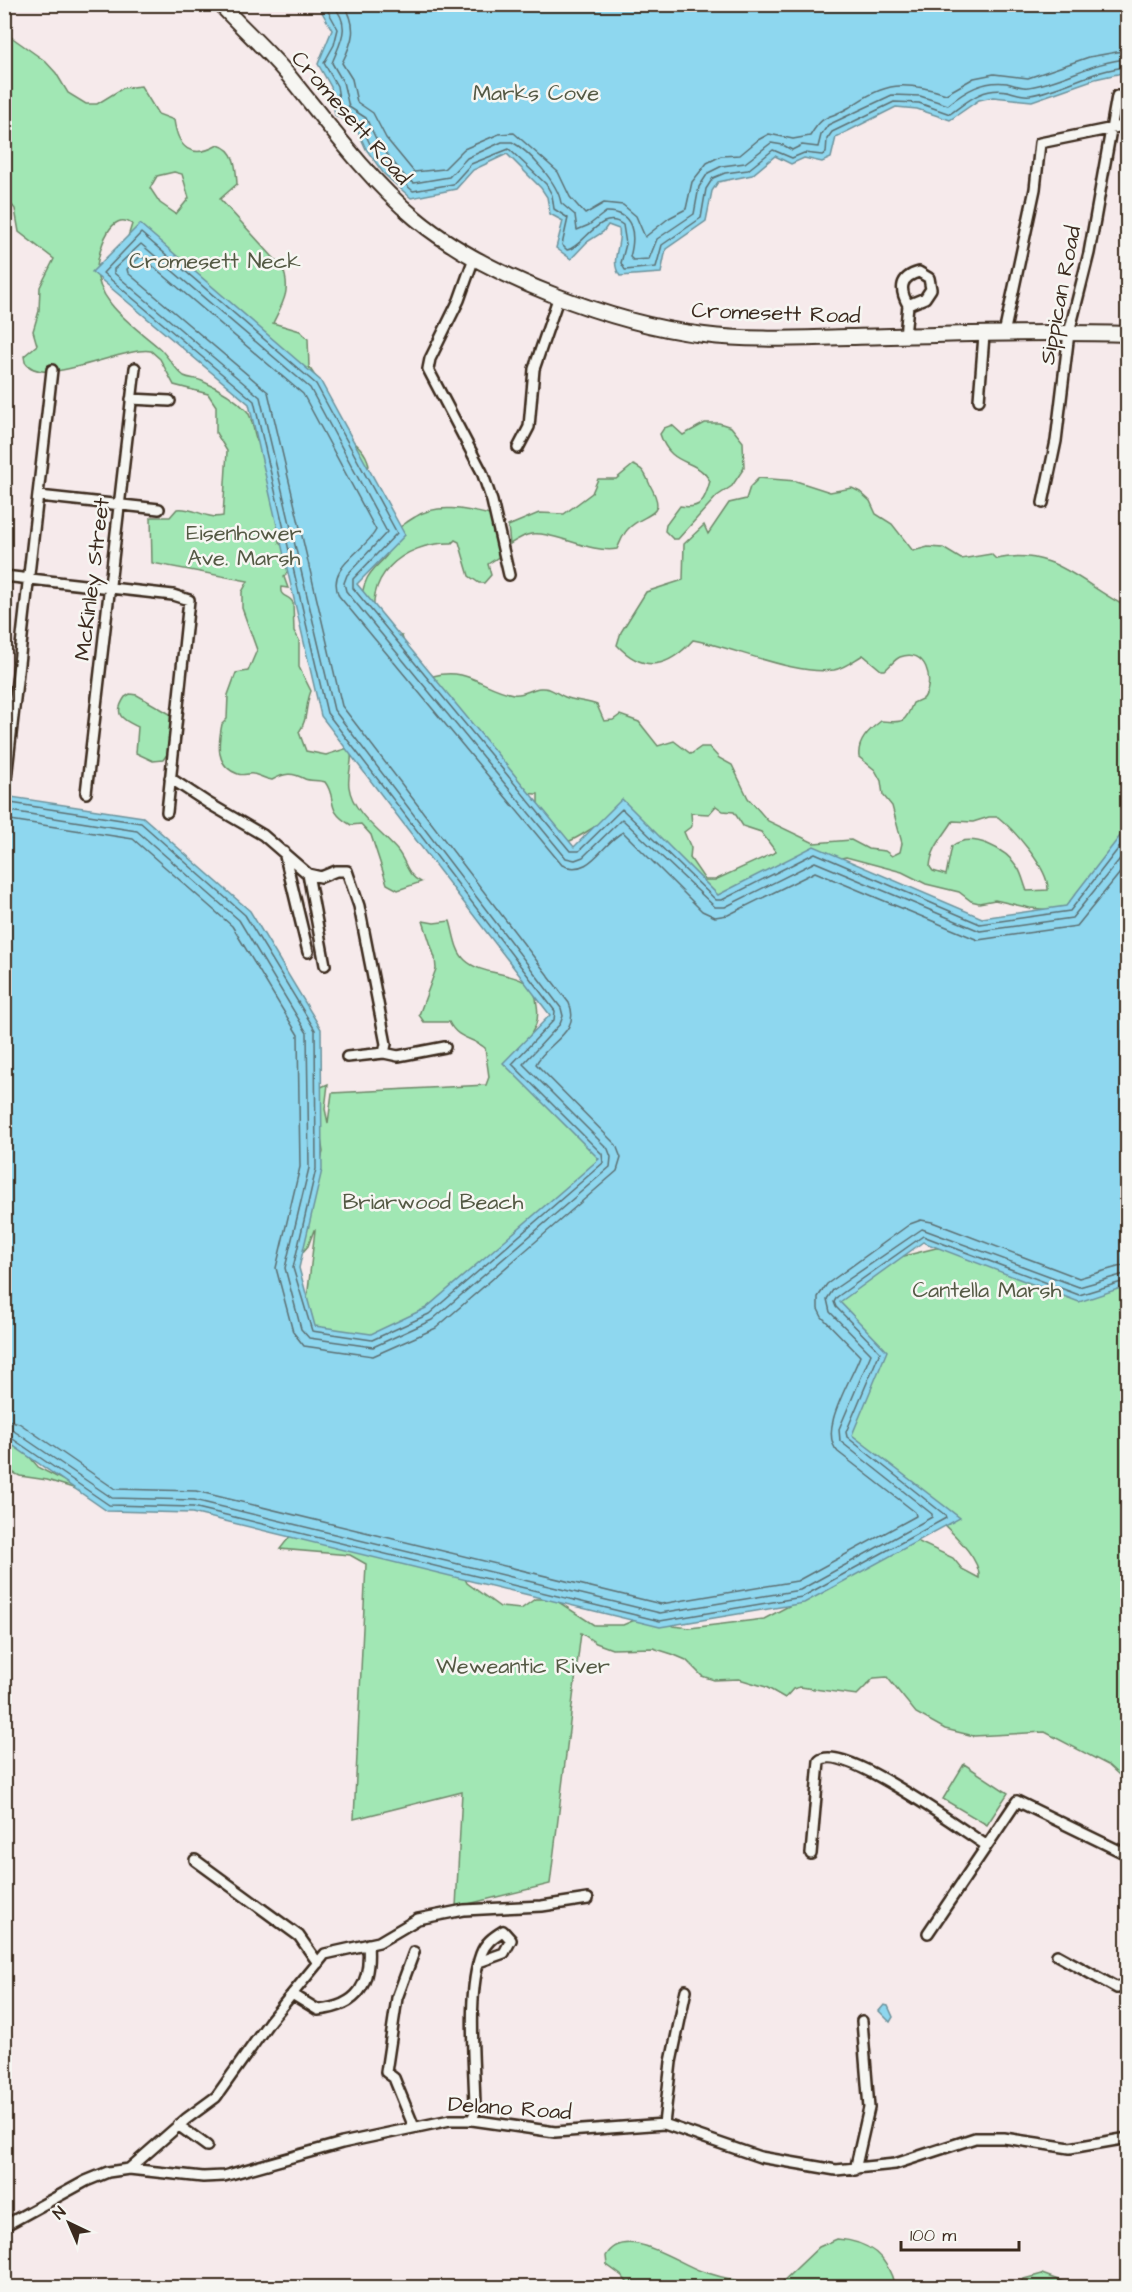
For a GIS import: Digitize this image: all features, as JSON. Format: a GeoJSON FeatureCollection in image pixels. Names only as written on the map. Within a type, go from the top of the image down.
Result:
{"type":"FeatureCollection","features":[{"type":"Feature","properties":{"kind":"street","name":"Cromesett Road"},"geometry":{"type":"LineString","coordinates":[[220,4],[285,72],[373,179],[415,218],[460,251],[560,296],[642,322],[704,335],[1128,334]]}},
{"type":"Feature","properties":{"kind":"street","name":"Sippican Road"},"geometry":{"type":"LineString","coordinates":[[1042,503],[1056,441],[1069,333],[1089,253],[1117,96]]}},
{"type":"Feature","properties":{"kind":"street"},"geometry":{"type":"LineString","coordinates":[[1004,334],[1035,189],[1040,143],[1128,125]]}},
{"type":"Feature","properties":{"kind":"street"},"geometry":{"type":"LineString","coordinates":[[474,258],[459,300],[434,348],[428,369],[482,472],[492,501],[509,575]]}},
{"type":"Feature","properties":{"kind":"street"},"geometry":{"type":"LineString","coordinates":[[518,448],[529,427],[534,369],[560,296]]}},
{"type":"Feature","properties":{"kind":"street"},"geometry":{"type":"LineString","coordinates":[[905,336],[908,305]]}},
{"type":"Feature","properties":{"kind":"street"},"geometry":{"type":"LineString","coordinates":[[979,400],[984,335]]}},
{"type":"Feature","properties":{"kind":"street","name":"McKinley Street"},"geometry":{"type":"LineString","coordinates":[[86,793],[135,368]]}},
{"type":"Feature","properties":{"kind":"street"},"geometry":{"type":"LineString","coordinates":[[6,778],[52,370]]}},
{"type":"Feature","properties":{"kind":"street"},"geometry":{"type":"LineString","coordinates":[[131,399],[170,400]]}},
{"type":"Feature","properties":{"kind":"street"},"geometry":{"type":"LineString","coordinates":[[39,496],[159,509]]}},
{"type":"Feature","properties":{"kind":"street"},"geometry":{"type":"LineString","coordinates":[[4,576],[186,597],[189,600],[167,812]]}},
{"type":"Feature","properties":{"kind":"street"},"geometry":{"type":"LineString","coordinates":[[170,778],[263,835],[308,874],[321,877],[336,871],[347,872],[358,906],[386,1044],[384,1053]]}},
{"type":"Feature","properties":{"kind":"street"},"geometry":{"type":"LineString","coordinates":[[284,852],[308,952]]}},
{"type":"Feature","properties":{"kind":"street"},"geometry":{"type":"LineString","coordinates":[[308,874],[325,965]]}},
{"type":"Feature","properties":{"kind":"street"},"geometry":{"type":"LineString","coordinates":[[347,1057],[384,1053],[398,1056],[445,1047]]}},
{"type":"Feature","properties":{"kind":"street"},"geometry":{"type":"LineString","coordinates":[[812,1854],[819,1761],[829,1757],[867,1768],[986,1845]]}},
{"type":"Feature","properties":{"kind":"street"},"geometry":{"type":"LineString","coordinates":[[928,1933],[1017,1802],[1128,1855]]}},
{"type":"Feature","properties":{"kind":"street"},"geometry":{"type":"LineString","coordinates":[[195,1860],[299,1936],[318,1963]]}},
{"type":"Feature","properties":{"kind":"street"},"geometry":{"type":"LineString","coordinates":[[129,2169],[178,2126],[216,2097],[292,1994],[325,1954],[379,1942],[418,1919],[464,1910],[542,1906],[588,1899]]}},
{"type":"Feature","properties":{"kind":"street"},"geometry":{"type":"LineString","coordinates":[[292,1994],[318,2010],[343,2006],[363,1987],[369,1962],[368,1944]]}},
{"type":"Feature","properties":{"kind":"street"},"geometry":{"type":"LineString","coordinates":[[414,1952],[397,1998],[386,2072],[394,2078],[414,2127]]}},
{"type":"Feature","properties":{"kind":"street"},"geometry":{"type":"LineString","coordinates":[[1057,1955],[1117,1988],[1128,1982]]}},
{"type":"Feature","properties":{"kind":"street"},"geometry":{"type":"LineString","coordinates":[[472,2120],[475,2112],[474,1980],[479,1962]]}},
{"type":"Feature","properties":{"kind":"street"},"geometry":{"type":"LineString","coordinates":[[664,2124],[671,2062],[686,1990]]}},
{"type":"Feature","properties":{"kind":"street"},"geometry":{"type":"LineString","coordinates":[[855,2170],[868,2108],[862,2021]]}},
{"type":"Feature","properties":{"kind":"street","name":"Delano Road"},"geometry":{"type":"LineString","coordinates":[[4,2226],[86,2181],[108,2172],[129,2169],[203,2177],[224,2175],[342,2143],[450,2120],[472,2120],[555,2132],[664,2124],[773,2161],[816,2169],[855,2170],[895,2164],[975,2138],[1004,2138],[1070,2148],[1128,2138]]}},
{"type":"Feature","properties":{"kind":"street"},"geometry":{"type":"LineString","coordinates":[[178,2126],[207,2146]]}},
{"type":"Feature","properties":{"kind":"green space"},"geometry":{"type":"Polygon","coordinates":[[[4,32],[45,61],[56,73],[68,93],[86,104],[97,104],[123,88],[141,86],[158,114],[174,120],[179,138],[187,149],[200,151],[218,145],[224,147],[234,161],[237,184],[220,199],[282,267],[286,282],[285,296],[273,323],[300,331],[308,339],[309,367],[323,388],[328,401],[329,423],[354,442],[364,452],[367,459],[369,466],[362,474],[361,488],[366,495],[378,492],[376,528],[386,533],[432,510],[461,509],[490,515],[495,537],[500,542],[500,556],[488,564],[491,575],[484,583],[479,583],[469,576],[459,542],[455,540],[452,543],[434,544],[417,549],[402,556],[390,566],[375,594],[374,611],[378,629],[402,636],[410,656],[433,676],[456,674],[466,676],[513,694],[547,688],[569,698],[597,705],[604,721],[613,720],[620,715],[639,722],[658,746],[674,741],[691,754],[701,747],[709,747],[719,758],[732,765],[748,798],[768,821],[814,843],[851,840],[868,849],[885,851],[892,856],[900,852],[902,843],[892,806],[883,795],[881,781],[875,770],[859,757],[859,751],[865,736],[877,724],[881,721],[903,720],[913,703],[924,698],[929,683],[926,667],[922,661],[909,655],[900,657],[885,670],[881,670],[863,655],[838,669],[819,671],[783,665],[693,640],[675,656],[656,664],[637,660],[617,645],[621,632],[646,592],[683,580],[684,544],[704,525],[708,534],[729,503],[746,499],[750,487],[759,478],[796,481],[830,492],[852,488],[870,501],[876,514],[892,524],[913,551],[928,547],[943,548],[961,559],[991,554],[996,559],[1016,556],[1050,562],[1127,607],[1127,847],[1114,855],[1092,878],[1088,893],[1089,912],[1085,914],[1071,907],[1051,910],[1030,908],[995,900],[979,903],[971,901],[959,892],[926,884],[902,872],[846,857],[790,868],[703,905],[689,907],[682,905],[678,873],[668,849],[646,825],[627,818],[616,818],[599,824],[574,839],[556,844],[547,842],[545,821],[538,805],[538,794],[516,791],[504,784],[428,683],[407,672],[395,662],[377,642],[370,630],[362,606],[362,594],[370,574],[387,555],[383,551],[368,547],[349,513],[354,508],[310,413],[309,389],[273,359],[240,349],[219,324],[199,307],[180,306],[169,293],[156,288],[152,276],[153,267],[129,246],[127,240],[132,224],[125,221],[118,222],[108,232],[98,260],[97,273],[100,286],[107,298],[125,319],[161,349],[184,376],[214,387],[242,406],[251,417],[257,441],[272,442],[276,463],[279,543],[292,554],[294,561],[284,577],[288,588],[281,587],[281,591],[293,603],[294,631],[299,640],[299,667],[311,691],[304,722],[299,732],[306,751],[326,755],[348,748],[351,750],[349,787],[351,796],[361,813],[397,850],[412,876],[421,882],[398,890],[387,884],[371,835],[361,824],[351,825],[337,814],[325,782],[307,780],[292,774],[272,780],[253,774],[240,775],[225,766],[219,746],[222,724],[227,719],[228,695],[236,673],[248,671],[257,650],[242,608],[242,592],[248,581],[152,563],[151,517],[170,517],[177,509],[217,517],[223,516],[227,451],[216,433],[216,406],[208,394],[174,385],[160,359],[151,351],[138,351],[65,370],[34,369],[25,362],[24,356],[37,345],[33,331],[39,311],[40,287],[54,259],[19,232],[15,209],[5,196],[4,32]],[[174,172],[157,176],[150,188],[160,203],[176,214],[189,198],[182,174],[174,172]],[[716,806],[709,814],[691,813],[692,826],[684,832],[691,848],[690,858],[705,880],[715,880],[776,852],[761,832],[743,826],[734,812],[723,811],[716,806]],[[998,817],[973,822],[953,821],[938,842],[933,854],[930,867],[933,871],[946,875],[952,846],[969,840],[979,841],[997,849],[1013,861],[1027,891],[1048,890],[1047,881],[1037,861],[1005,823],[998,817]]]}},
{"type":"Feature","properties":{"kind":"green space"},"geometry":{"type":"Polygon","coordinates":[[[705,423],[719,423],[731,427],[743,442],[744,468],[732,486],[717,496],[678,539],[673,539],[665,531],[666,525],[680,506],[693,506],[701,502],[710,481],[698,468],[671,453],[660,434],[664,428],[672,425],[683,435],[705,423]]]}},
{"type":"Feature","properties":{"kind":"green space"},"geometry":{"type":"Polygon","coordinates":[[[633,465],[642,470],[657,504],[652,513],[628,529],[617,549],[594,548],[536,534],[525,536],[510,544],[508,526],[539,513],[564,514],[592,493],[598,479],[616,479],[633,465]]]}},
{"type":"Feature","properties":{"kind":"green space"},"geometry":{"type":"Polygon","coordinates":[[[130,694],[137,695],[170,714],[171,749],[163,760],[153,761],[136,753],[138,727],[124,719],[120,713],[121,703],[130,694]]]}},
{"type":"Feature","properties":{"kind":"green space","name":"Briarwood Beach"},"geometry":{"type":"Polygon","coordinates":[[[423,921],[434,923],[450,921],[457,947],[465,960],[474,966],[519,979],[528,984],[534,993],[537,1022],[523,1048],[591,1137],[606,1184],[438,1335],[311,1335],[295,1261],[323,1152],[316,1104],[321,1087],[328,1084],[325,1109],[328,1123],[332,1093],[486,1085],[489,1077],[485,1048],[461,1035],[449,1022],[424,1022],[419,1015],[436,969],[435,958],[423,921]],[[315,1230],[308,1246],[295,1261],[307,1299],[315,1230]]]}},
{"type":"Feature","properties":{"kind":"green space"},"geometry":{"type":"Polygon","coordinates":[[[1127,1243],[1127,1782],[1108,1765],[1045,1732],[974,1736],[945,1729],[916,1713],[887,1677],[874,1678],[857,1695],[800,1687],[793,1689],[785,1698],[766,1687],[739,1679],[714,1680],[702,1676],[686,1660],[672,1654],[653,1648],[612,1649],[596,1643],[581,1633],[550,1884],[456,1907],[462,1792],[354,1819],[366,1564],[350,1555],[280,1549],[291,1535],[460,1567],[467,1583],[500,1607],[521,1609],[535,1599],[554,1599],[594,1625],[623,1625],[637,1619],[652,1617],[673,1626],[690,1628],[764,1619],[915,1540],[953,1558],[962,1569],[979,1578],[975,1563],[963,1545],[944,1525],[922,1505],[838,1444],[823,1310],[900,1257],[936,1248],[1127,1243]]]}},
{"type":"Feature","properties":{"kind":"green space"},"geometry":{"type":"Polygon","coordinates":[[[4,1427],[39,1468],[86,1492],[47,1480],[20,1476],[5,1469],[4,1427]]]}},
{"type":"Feature","properties":{"kind":"green space"},"geometry":{"type":"Polygon","coordinates":[[[964,1764],[1008,1793],[987,1825],[943,1799],[964,1764]]]}},
{"type":"Feature","properties":{"kind":"green space"},"geometry":{"type":"Polygon","coordinates":[[[837,2239],[859,2243],[875,2252],[887,2267],[895,2287],[631,2287],[622,2276],[607,2265],[606,2256],[615,2247],[625,2243],[638,2244],[710,2274],[749,2283],[778,2286],[819,2247],[837,2239]]]}},
{"type":"Feature","properties":{"kind":"green space"},"geometry":{"type":"Polygon","coordinates":[[[1042,2274],[1077,2287],[1014,2287],[1024,2279],[1042,2274]]]}},
{"type":"Feature","properties":{"kind":"water"},"geometry":{"type":"Polygon","coordinates":[[[318,5],[1127,5],[1127,72],[1095,79],[1032,101],[993,97],[979,100],[950,120],[917,109],[896,107],[836,137],[831,158],[822,162],[804,158],[791,164],[775,156],[752,175],[718,182],[712,191],[706,221],[666,249],[661,273],[620,276],[616,265],[619,229],[608,225],[571,259],[556,248],[563,221],[550,214],[547,197],[541,188],[507,154],[473,170],[456,189],[411,198],[384,174],[366,149],[356,127],[335,115],[331,87],[318,64],[332,30],[318,5]]]}},
{"type":"Feature","properties":{"kind":"water"},"geometry":{"type":"Polygon","coordinates":[[[140,224],[320,380],[405,535],[357,584],[574,847],[622,799],[718,895],[814,846],[982,918],[1066,906],[1127,827],[1127,1286],[1079,1302],[923,1242],[840,1302],[887,1351],[852,1435],[960,1518],[804,1603],[660,1627],[192,1513],[107,1511],[5,1440],[5,796],[143,817],[250,911],[321,1029],[322,1170],[299,1268],[315,1326],[371,1334],[426,1308],[599,1159],[503,1063],[550,1015],[321,716],[249,404],[92,272],[140,224]]]}},
{"type":"Feature","properties":{"kind":"water"},"geometry":{"type":"Polygon","coordinates":[[[884,2005],[888,2006],[893,2017],[890,2022],[879,2011],[884,2005]]]}},
{"type":"Feature","properties":{"kind":"park label","name":"Marks Cove"},"geometry":{"type":"Point","coordinates":[536,92]}},
{"type":"Feature","properties":{"kind":"park label","name":"Cromesett Neck"},"geometry":{"type":"Point","coordinates":[215,260]}},
{"type":"Feature","properties":{"kind":"park label","name":"Eisenhower Ave. Marsh"},"geometry":{"type":"Point","coordinates":[244,544]}},
{"type":"Feature","properties":{"kind":"park label","name":"Cantella Marsh"},"geometry":{"type":"Point","coordinates":[987,1289]}},
{"type":"Feature","properties":{"kind":"park label","name":"Weweantic River"},"geometry":{"type":"Point","coordinates":[523,1665]}}]}
